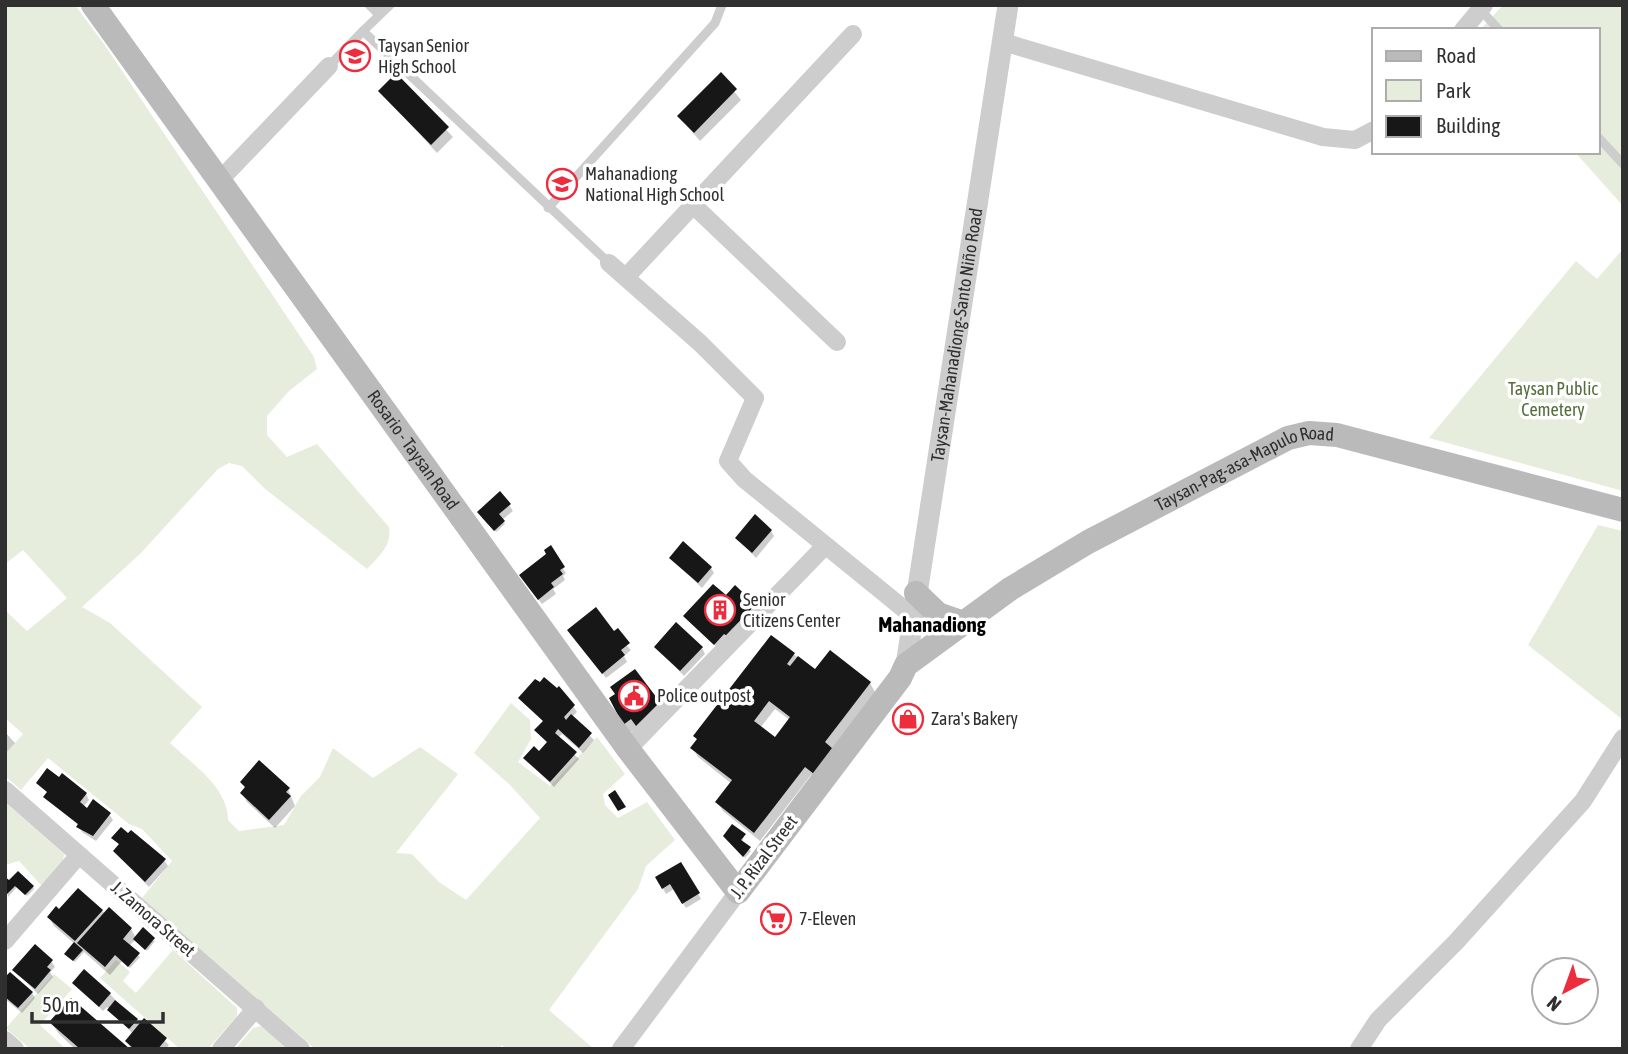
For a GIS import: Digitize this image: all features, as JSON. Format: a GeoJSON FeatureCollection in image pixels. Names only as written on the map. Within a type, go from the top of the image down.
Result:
{"type":"FeatureCollection","features":[{"type":"Feature","properties":{"kind":"main road","name":"Rosario - Taysan Road"},"geometry":{"type":"LineString","coordinates":[[93,5],[628,750],[738,892]]}},
{"type":"Feature","properties":{"kind":"main road","name":"Taysan-Pag-asa-Mapulo Road"},"geometry":{"type":"LineString","coordinates":[[906,665],[1010,589],[1088,542],[1288,438],[1309,433],[1337,435],[1623,510]]}},
{"type":"Feature","properties":{"kind":"main road"},"geometry":{"type":"LineString","coordinates":[[916,593],[938,614],[964,623]]}},
{"type":"Feature","properties":{"kind":"main road","name":"J. P. Rizal Street"},"geometry":{"type":"LineString","coordinates":[[738,892],[892,689],[906,665]]}},
{"type":"Feature","properties":{"kind":"street","name":"Taysan-Mahanadiong-Santo Niño Road"},"geometry":{"type":"LineString","coordinates":[[906,665],[1008,5]]}},
{"type":"Feature","properties":{"kind":"street"},"geometry":{"type":"LineString","coordinates":[[1465,28],[1482,7]]}},
{"type":"Feature","properties":{"kind":"street"},"geometry":{"type":"LineString","coordinates":[[626,277],[853,34]]}},
{"type":"Feature","properties":{"kind":"street"},"geometry":{"type":"LineString","coordinates":[[1003,42],[1323,137],[1355,140],[1372,131]]}},
{"type":"Feature","properties":{"kind":"street"},"geometry":{"type":"LineString","coordinates":[[219,181],[328,66]]}},
{"type":"Feature","properties":{"kind":"street"},"geometry":{"type":"LineString","coordinates":[[692,204],[837,342]]}},
{"type":"Feature","properties":{"kind":"street"},"geometry":{"type":"LineString","coordinates":[[609,263],[700,343],[755,398],[728,461],[744,479],[915,618]]}},
{"type":"Feature","properties":{"kind":"street"},"geometry":{"type":"LineString","coordinates":[[628,750],[825,545]]}},
{"type":"Feature","properties":{"kind":"street"},"geometry":{"type":"LineString","coordinates":[[1359,1049],[1377,1020],[1456,942],[1583,801],[1623,738]]}},
{"type":"Feature","properties":{"kind":"street","name":"J. Zamora Street"},"geometry":{"type":"LineString","coordinates":[[5,790],[301,1049]]}},
{"type":"Feature","properties":{"kind":"street"},"geometry":{"type":"LineString","coordinates":[[5,941],[79,855]]}},
{"type":"Feature","properties":{"kind":"street","name":"J. P. Rizal Street"},"geometry":{"type":"LineString","coordinates":[[621,1049],[738,892]]}},
{"type":"Feature","properties":{"kind":"street"},"geometry":{"type":"LineString","coordinates":[[221,1049],[256,1008]]}},
{"type":"Feature","properties":{"kind":"street"},"geometry":{"type":"LineString","coordinates":[[5,1040],[15,1049]]}},
{"type":"Feature","properties":{"kind":"lane"},"geometry":{"type":"LineString","coordinates":[[328,66],[390,5]]}},
{"type":"Feature","properties":{"kind":"lane"},"geometry":{"type":"LineString","coordinates":[[548,208],[715,23],[722,5]]}},
{"type":"Feature","properties":{"kind":"lane"},"geometry":{"type":"LineString","coordinates":[[1482,7],[1498,28]]}},
{"type":"Feature","properties":{"kind":"lane"},"geometry":{"type":"LineString","coordinates":[[363,31],[609,263]]}},
{"type":"Feature","properties":{"kind":"lane"},"geometry":{"type":"LineString","coordinates":[[1600,139],[1623,164]]}},
{"type":"Feature","properties":{"kind":"green space"},"geometry":{"type":"Polygon","coordinates":[[[5,5],[75,5],[104,44],[314,357],[317,369],[289,391],[267,416],[267,435],[287,457],[317,444],[389,527],[387,545],[367,569],[264,488],[242,466],[229,463],[218,469],[140,554],[82,607],[110,623],[202,707],[170,743],[215,787],[222,797],[228,820],[239,831],[284,825],[301,796],[320,777],[333,748],[373,778],[420,747],[458,774],[396,853],[412,854],[439,882],[466,900],[540,818],[509,784],[474,753],[511,703],[530,720],[531,739],[518,762],[550,786],[597,737],[625,774],[603,794],[605,805],[618,818],[647,802],[675,840],[646,866],[638,889],[549,1010],[594,1049],[506,1049],[502,1045],[499,1049],[315,1049],[142,898],[172,861],[142,829],[129,824],[48,758],[21,790],[5,776],[5,754],[23,734],[5,718],[5,614],[7,612],[27,631],[67,598],[23,550],[5,564],[5,5]]]}},
{"type":"Feature","properties":{"kind":"green space"},"geometry":{"type":"Polygon","coordinates":[[[1503,5],[1623,5],[1623,206],[1577,154],[1600,154],[1600,28],[1482,28],[1503,5]]]}},
{"type":"Feature","properties":{"kind":"green space","name":"Taysan Public Cemetery"},"geometry":{"type":"Polygon","coordinates":[[[1623,249],[1623,491],[1429,438],[1576,261],[1597,279],[1623,249]]]}},
{"type":"Feature","properties":{"kind":"green space"},"geometry":{"type":"Polygon","coordinates":[[[1598,525],[1623,531],[1623,720],[1528,645],[1598,525]]]}},
{"type":"Feature","properties":{"kind":"green space"},"geometry":{"type":"Polygon","coordinates":[[[5,802],[64,854],[63,861],[42,886],[19,861],[5,865],[5,802]]]}},
{"type":"Feature","properties":{"kind":"green space"},"geometry":{"type":"Polygon","coordinates":[[[173,950],[237,1008],[237,1016],[208,1049],[180,1049],[100,978],[116,960],[130,972],[123,981],[136,993],[173,950]]]}},
{"type":"Feature","properties":{"kind":"green space"},"geometry":{"type":"Polygon","coordinates":[[[54,974],[72,989],[40,1025],[66,1049],[30,1049],[6,1028],[54,974]]]}},
{"type":"Feature","properties":{"kind":"green space"},"geometry":{"type":"Polygon","coordinates":[[[261,1026],[288,1049],[235,1049],[253,1028],[261,1026]]]}},
{"type":"Feature","properties":{"kind":"building"},"geometry":{"type":"Polygon","coordinates":[[[721,72],[737,89],[694,133],[677,116],[721,72]]]}},
{"type":"Feature","properties":{"kind":"building"},"geometry":{"type":"Polygon","coordinates":[[[396,73],[449,127],[431,145],[378,91],[396,73]]]}},
{"type":"Feature","properties":{"kind":"building"},"geometry":{"type":"Polygon","coordinates":[[[500,491],[511,504],[499,514],[505,521],[494,531],[477,512],[500,491]]]}},
{"type":"Feature","properties":{"kind":"building"},"geometry":{"type":"Polygon","coordinates":[[[755,514],[772,530],[752,553],[735,538],[755,514]]]}},
{"type":"Feature","properties":{"kind":"building"},"geometry":{"type":"Polygon","coordinates":[[[683,541],[712,567],[698,583],[669,558],[683,541]]]}},
{"type":"Feature","properties":{"kind":"building"},"geometry":{"type":"Polygon","coordinates":[[[551,545],[565,567],[560,570],[563,574],[551,583],[554,587],[538,600],[519,575],[546,554],[544,550],[551,545]]]}},
{"type":"Feature","properties":{"kind":"building","name":"Senior Citizens Center"},"geometry":{"type":"Polygon","coordinates":[[[713,584],[726,595],[735,585],[756,605],[727,636],[724,634],[714,645],[683,616],[713,584]]]}},
{"type":"Feature","properties":{"kind":"building"},"geometry":{"type":"Polygon","coordinates":[[[596,607],[614,631],[618,628],[630,643],[621,650],[625,655],[602,674],[567,630],[596,607]]]}},
{"type":"Feature","properties":{"kind":"building"},"geometry":{"type":"Polygon","coordinates":[[[676,622],[703,647],[680,671],[654,647],[676,622]]]}},
{"type":"Feature","properties":{"kind":"building"},"geometry":{"type":"Polygon","coordinates":[[[771,635],[795,653],[787,664],[790,666],[798,656],[815,669],[830,650],[871,682],[825,742],[833,749],[814,774],[805,767],[754,833],[715,802],[732,780],[690,748],[697,739],[693,736],[771,635]],[[769,701],[754,721],[775,737],[790,717],[769,701]]]}},
{"type":"Feature","properties":{"kind":"building","name":"Police outpost"},"geometry":{"type":"Polygon","coordinates":[[[635,669],[660,702],[636,726],[631,719],[623,725],[609,698],[615,694],[610,687],[635,669]]]}},
{"type":"Feature","properties":{"kind":"building"},"geometry":{"type":"Polygon","coordinates":[[[544,677],[557,688],[559,686],[575,705],[564,717],[566,720],[571,714],[592,733],[579,748],[558,729],[555,733],[577,752],[550,782],[523,758],[534,746],[539,751],[547,742],[534,730],[543,721],[518,698],[535,679],[540,682],[544,677]]]}},
{"type":"Feature","properties":{"kind":"building"},"geometry":{"type":"Polygon","coordinates":[[[259,760],[290,788],[286,792],[291,796],[269,820],[240,793],[245,787],[240,782],[259,760]]]}},
{"type":"Feature","properties":{"kind":"building"},"geometry":{"type":"Polygon","coordinates":[[[47,768],[59,777],[62,773],[87,793],[80,802],[87,808],[93,799],[111,813],[93,836],[76,827],[78,824],[43,797],[47,792],[36,783],[47,768]]]}},
{"type":"Feature","properties":{"kind":"building"},"geometry":{"type":"Polygon","coordinates":[[[615,790],[626,807],[618,811],[608,795],[615,790]]]}},
{"type":"Feature","properties":{"kind":"building"},"geometry":{"type":"Polygon","coordinates":[[[732,824],[746,834],[741,840],[751,847],[743,857],[723,836],[732,824]]]}},
{"type":"Feature","properties":{"kind":"building"},"geometry":{"type":"Polygon","coordinates":[[[121,827],[128,833],[131,830],[166,859],[145,882],[113,851],[119,844],[111,838],[121,827]]]}},
{"type":"Feature","properties":{"kind":"building"},"geometry":{"type":"Polygon","coordinates":[[[681,862],[700,893],[682,904],[670,884],[662,889],[655,877],[681,862]]]}},
{"type":"Feature","properties":{"kind":"building"},"geometry":{"type":"Polygon","coordinates":[[[18,871],[34,886],[25,895],[15,886],[5,896],[5,877],[9,880],[18,871]]]}},
{"type":"Feature","properties":{"kind":"building"},"geometry":{"type":"Polygon","coordinates":[[[78,888],[103,910],[75,941],[47,917],[56,906],[59,909],[78,888]]]}},
{"type":"Feature","properties":{"kind":"building"},"geometry":{"type":"Polygon","coordinates":[[[109,907],[132,928],[123,939],[140,953],[128,967],[115,955],[105,967],[77,943],[109,907]]]}},
{"type":"Feature","properties":{"kind":"building"},"geometry":{"type":"Polygon","coordinates":[[[143,927],[155,938],[145,950],[133,939],[143,927]]]}},
{"type":"Feature","properties":{"kind":"building"},"geometry":{"type":"Polygon","coordinates":[[[74,942],[83,950],[73,961],[64,954],[74,942]]]}},
{"type":"Feature","properties":{"kind":"building"},"geometry":{"type":"Polygon","coordinates":[[[35,944],[53,960],[47,967],[51,970],[35,989],[12,970],[35,944]]]}},
{"type":"Feature","properties":{"kind":"building"},"geometry":{"type":"Polygon","coordinates":[[[84,969],[111,993],[99,1007],[72,983],[84,969]]]}},
{"type":"Feature","properties":{"kind":"building"},"geometry":{"type":"Polygon","coordinates":[[[10,972],[33,992],[18,1008],[5,997],[5,977],[10,972]]]}},
{"type":"Feature","properties":{"kind":"building"},"geometry":{"type":"Polygon","coordinates":[[[71,998],[130,1049],[80,1049],[49,1022],[71,998]]]}},
{"type":"Feature","properties":{"kind":"building"},"geometry":{"type":"Polygon","coordinates":[[[115,1000],[138,1019],[129,1029],[107,1010],[115,1000]]]}},
{"type":"Feature","properties":{"kind":"building"},"geometry":{"type":"Polygon","coordinates":[[[144,1018],[167,1038],[158,1049],[134,1049],[125,1041],[144,1018]]]}},
{"type":"Feature","properties":{"kind":"place","name":"Taysan Senior High School"},"geometry":{"type":"Point","coordinates":[355,56]}},
{"type":"Feature","properties":{"kind":"place","name":"Mahanadiong National High School"},"geometry":{"type":"Point","coordinates":[562,184]}},
{"type":"Feature","properties":{"kind":"place","name":"Senior Citizens Center"},"geometry":{"type":"Point","coordinates":[720,610]}},
{"type":"Feature","properties":{"kind":"place","name":"Police outpost"},"geometry":{"type":"Point","coordinates":[634,696]}},
{"type":"Feature","properties":{"kind":"place","name":"Zara's Bakery"},"geometry":{"type":"Point","coordinates":[908,719]}},
{"type":"Feature","properties":{"kind":"place","name":"7-Eleven"},"geometry":{"type":"Point","coordinates":[776,919]}},
{"type":"Feature","properties":{"kind":"district","name":"Mahanadiong"},"geometry":{"type":"Point","coordinates":[932,625]}}]}
